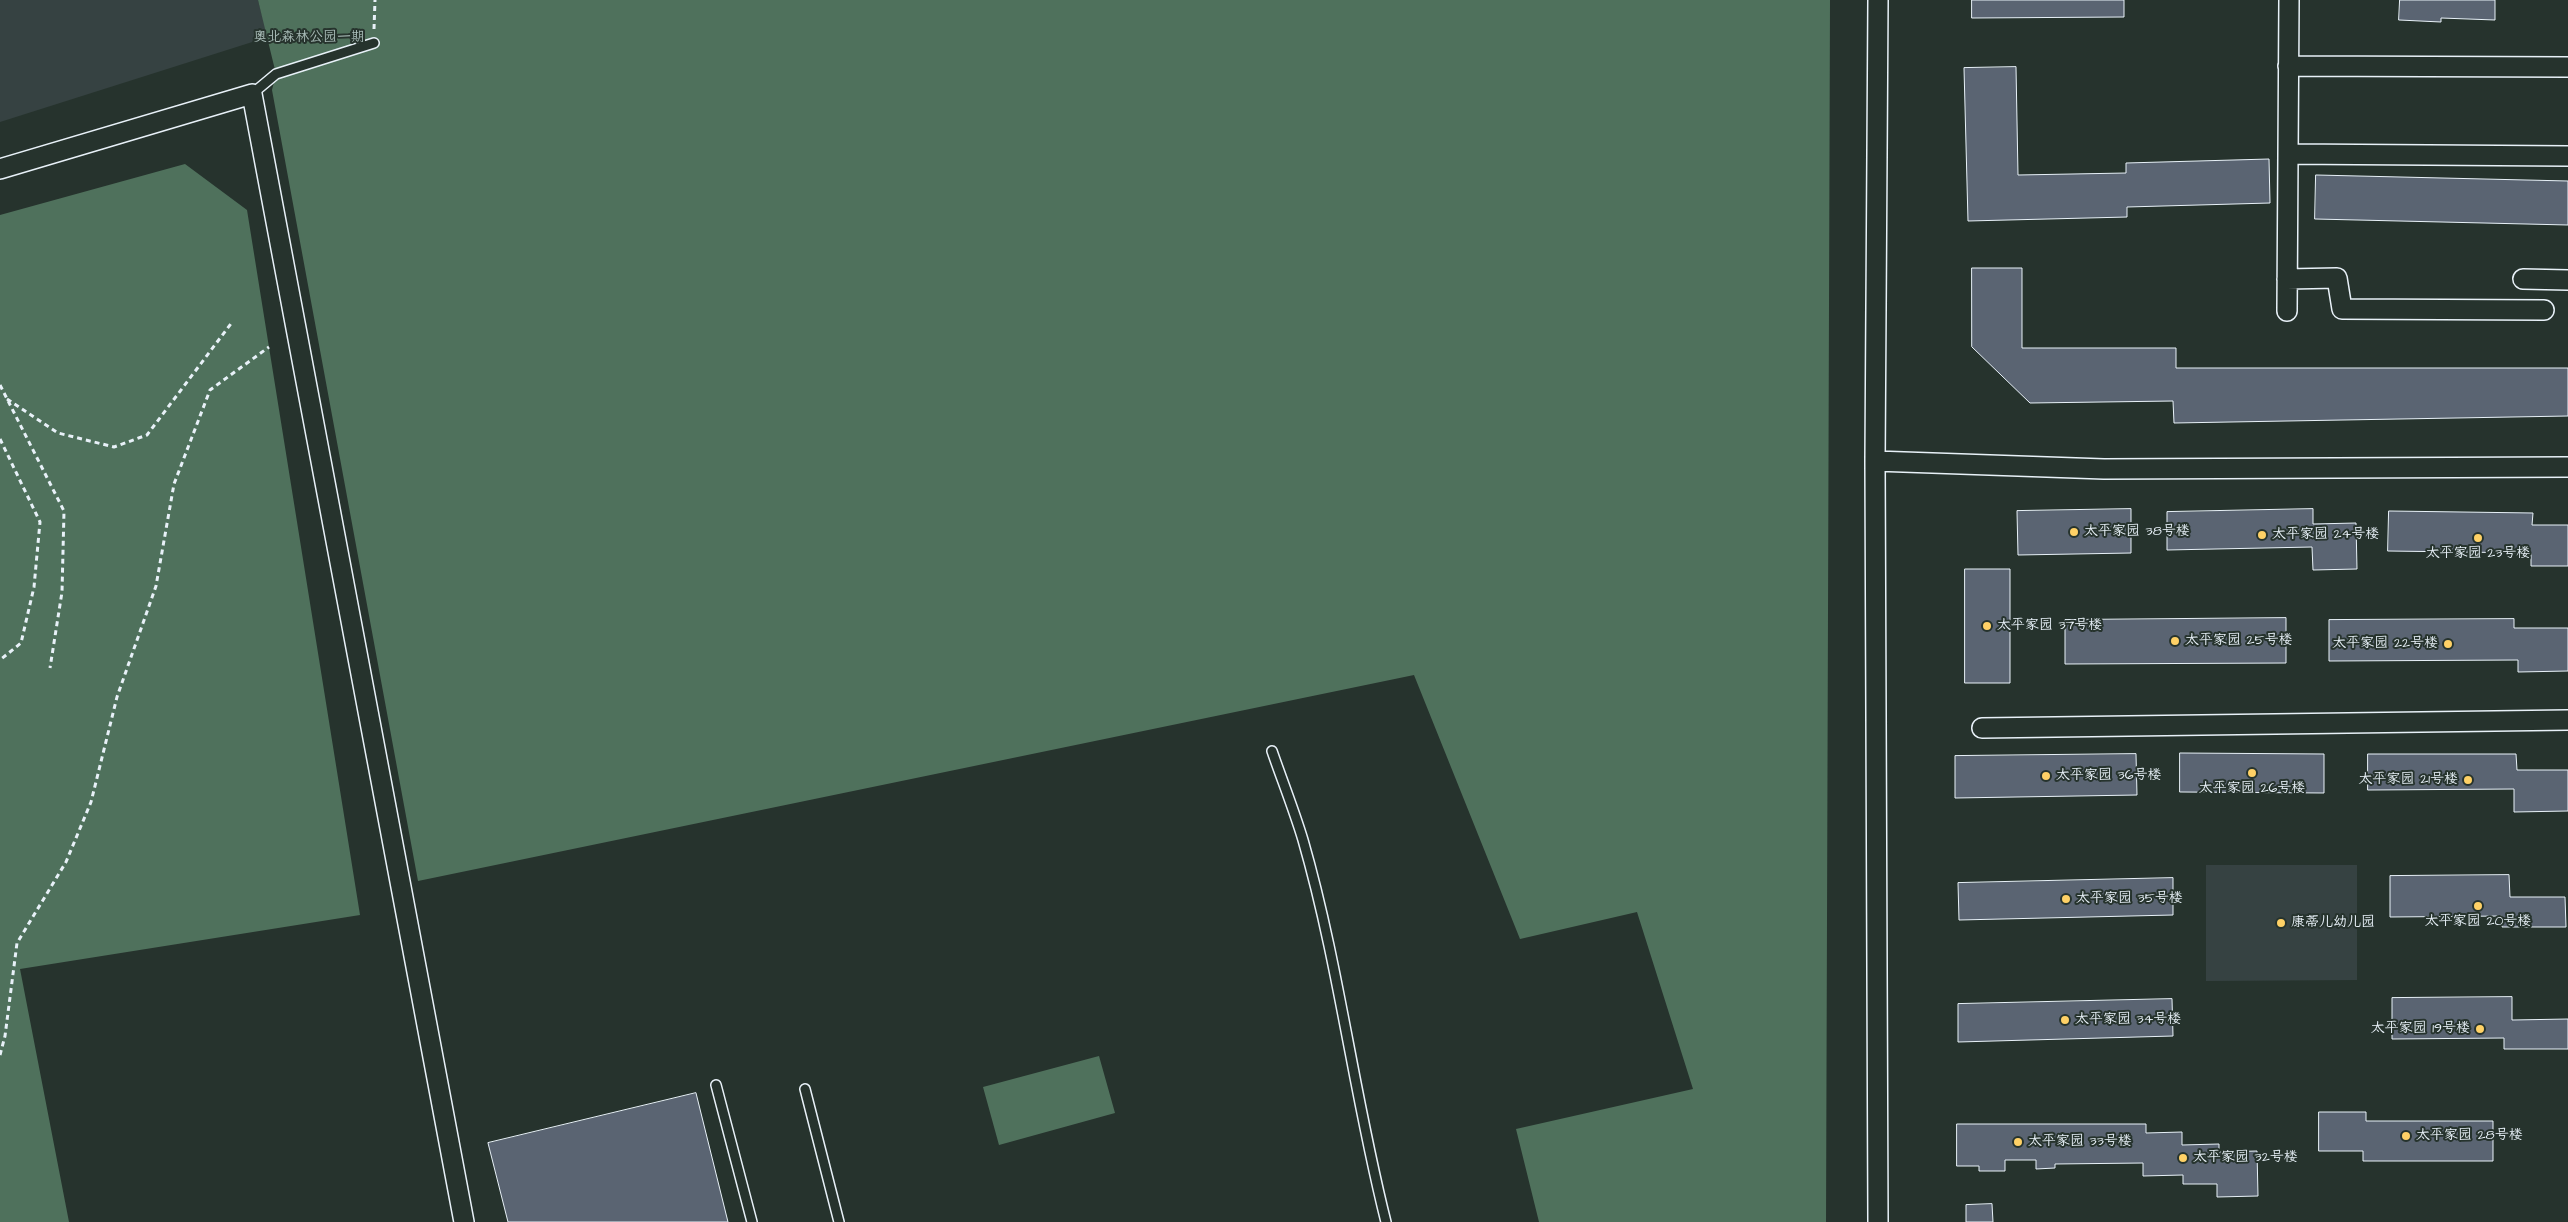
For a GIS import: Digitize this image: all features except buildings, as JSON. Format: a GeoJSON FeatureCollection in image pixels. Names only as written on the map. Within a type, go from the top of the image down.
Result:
{"type":"FeatureCollection","features":[{"type":"Feature","properties":{"kind":"street"},"geometry":{"type":"LineString","coordinates":[[1878,0],[1875,461],[1878,1222]]}},
{"type":"Feature","properties":{"kind":"street"},"geometry":{"type":"LineString","coordinates":[[2287,312],[2289,0]]}},
{"type":"Feature","properties":{"kind":"street"},"geometry":{"type":"LineString","coordinates":[[2288,66],[2568,67]]}},
{"type":"Feature","properties":{"kind":"street"},"geometry":{"type":"LineString","coordinates":[[0,169],[252,94],[464,1222]]}},
{"type":"Feature","properties":{"kind":"street"},"geometry":{"type":"LineString","coordinates":[[2288,154],[2568,156]]}},
{"type":"Feature","properties":{"kind":"street"},"geometry":{"type":"LineString","coordinates":[[2287,279],[2337,278],[2342,309],[2544,310]]}},
{"type":"Feature","properties":{"kind":"street"},"geometry":{"type":"LineString","coordinates":[[2523,279],[2568,280]]}},
{"type":"Feature","properties":{"kind":"street"},"geometry":{"type":"LineString","coordinates":[[1875,461],[2104,469],[2568,467]]}},
{"type":"Feature","properties":{"kind":"street"},"geometry":{"type":"LineString","coordinates":[[1982,728],[2568,720]]}},
{"type":"Feature","properties":{"kind":"lane"},"geometry":{"type":"LineString","coordinates":[[252,94],[276,74],[374,42]]}},
{"type":"Feature","properties":{"kind":"lane"},"geometry":{"type":"LineString","coordinates":[[1272,751],[1303,840],[1386,1222]]}},
{"type":"Feature","properties":{"kind":"lane"},"geometry":{"type":"LineString","coordinates":[[716,1085],[752,1222]]}},
{"type":"Feature","properties":{"kind":"lane"},"geometry":{"type":"LineString","coordinates":[[805,1089],[839,1222]]}},
{"type":"Feature","properties":{"kind":"path"},"geometry":{"type":"LineString","coordinates":[[374,42],[376,0]]}},
{"type":"Feature","properties":{"kind":"path"},"geometry":{"type":"LineString","coordinates":[[7,398],[58,433],[114,447],[148,435],[233,321]]}},
{"type":"Feature","properties":{"kind":"path"},"geometry":{"type":"LineString","coordinates":[[0,1055],[5,1036],[17,943],[66,862],[91,802],[117,697],[156,586],[174,484],[206,398],[210,390],[269,347]]}},
{"type":"Feature","properties":{"kind":"path"},"geometry":{"type":"LineString","coordinates":[[0,385],[64,511],[62,592],[50,668]]}},
{"type":"Feature","properties":{"kind":"path"},"geometry":{"type":"LineString","coordinates":[[0,439],[40,522],[34,587],[21,643],[0,660]]}},
{"type":"Feature","properties":{"kind":"shaded area"},"geometry":{"type":"Polygon","coordinates":[[[0,0],[258,0],[268,37],[0,122],[0,0]]]}},
{"type":"Feature","properties":{"kind":"shaded area","name":"康蒂儿幼儿园"},"geometry":{"type":"Polygon","coordinates":[[[2206,865],[2357,865],[2357,980],[2206,981],[2206,865]]]}},
{"type":"Feature","properties":{"kind":"green space","name":"奥北森林公园一期"},"geometry":{"type":"Polygon","coordinates":[[[258,0],[1830,0],[1826,1222],[1539,1222],[1516,1129],[1693,1089],[1637,912],[1520,939],[1414,675],[418,881],[272,90],[276,74],[258,0]]]}},
{"type":"Feature","properties":{"kind":"green space"},"geometry":{"type":"Polygon","coordinates":[[[185,164],[247,210],[360,915],[20,969],[69,1222],[0,1222],[0,215],[185,164]]]}},
{"type":"Feature","properties":{"kind":"green space"},"geometry":{"type":"Polygon","coordinates":[[[1099,1056],[1115,1113],[999,1145],[983,1087],[1099,1056]]]}},
{"type":"Feature","properties":{"kind":"place","name":"太平家园 38号楼"},"geometry":{"type":"Point","coordinates":[2074,532]}},
{"type":"Feature","properties":{"kind":"place","name":"太平家园 24号楼"},"geometry":{"type":"Point","coordinates":[2262,535]}},
{"type":"Feature","properties":{"kind":"place","name":"太平家园 23号楼"},"geometry":{"type":"Point","coordinates":[2478,538]}},
{"type":"Feature","properties":{"kind":"place","name":"太平家园 37号楼"},"geometry":{"type":"Point","coordinates":[1987,626]}},
{"type":"Feature","properties":{"kind":"place","name":"太平家园 25号楼"},"geometry":{"type":"Point","coordinates":[2175,641]}},
{"type":"Feature","properties":{"kind":"place","name":"太平家园 22号楼"},"geometry":{"type":"Point","coordinates":[2448,644]}},
{"type":"Feature","properties":{"kind":"place","name":"太平家园 26号楼"},"geometry":{"type":"Point","coordinates":[2252,773]}},
{"type":"Feature","properties":{"kind":"place","name":"太平家园 36号楼"},"geometry":{"type":"Point","coordinates":[2046,776]}},
{"type":"Feature","properties":{"kind":"place","name":"太平家园 21号楼"},"geometry":{"type":"Point","coordinates":[2468,780]}},
{"type":"Feature","properties":{"kind":"place","name":"太平家园 35号楼"},"geometry":{"type":"Point","coordinates":[2066,899]}},
{"type":"Feature","properties":{"kind":"place","name":"太平家园 20号楼"},"geometry":{"type":"Point","coordinates":[2478,906]}},
{"type":"Feature","properties":{"kind":"place","name":"康蒂儿幼儿园"},"geometry":{"type":"Point","coordinates":[2281,923]}},
{"type":"Feature","properties":{"kind":"place","name":"太平家园 34号楼"},"geometry":{"type":"Point","coordinates":[2065,1020]}},
{"type":"Feature","properties":{"kind":"place","name":"太平家园 19号楼"},"geometry":{"type":"Point","coordinates":[2480,1029]}},
{"type":"Feature","properties":{"kind":"place","name":"太平家园 28号楼"},"geometry":{"type":"Point","coordinates":[2406,1136]}},
{"type":"Feature","properties":{"kind":"place","name":"太平家园 33号楼"},"geometry":{"type":"Point","coordinates":[2018,1142]}},
{"type":"Feature","properties":{"kind":"place","name":"太平家园 32号楼"},"geometry":{"type":"Point","coordinates":[2183,1158]}}]}
